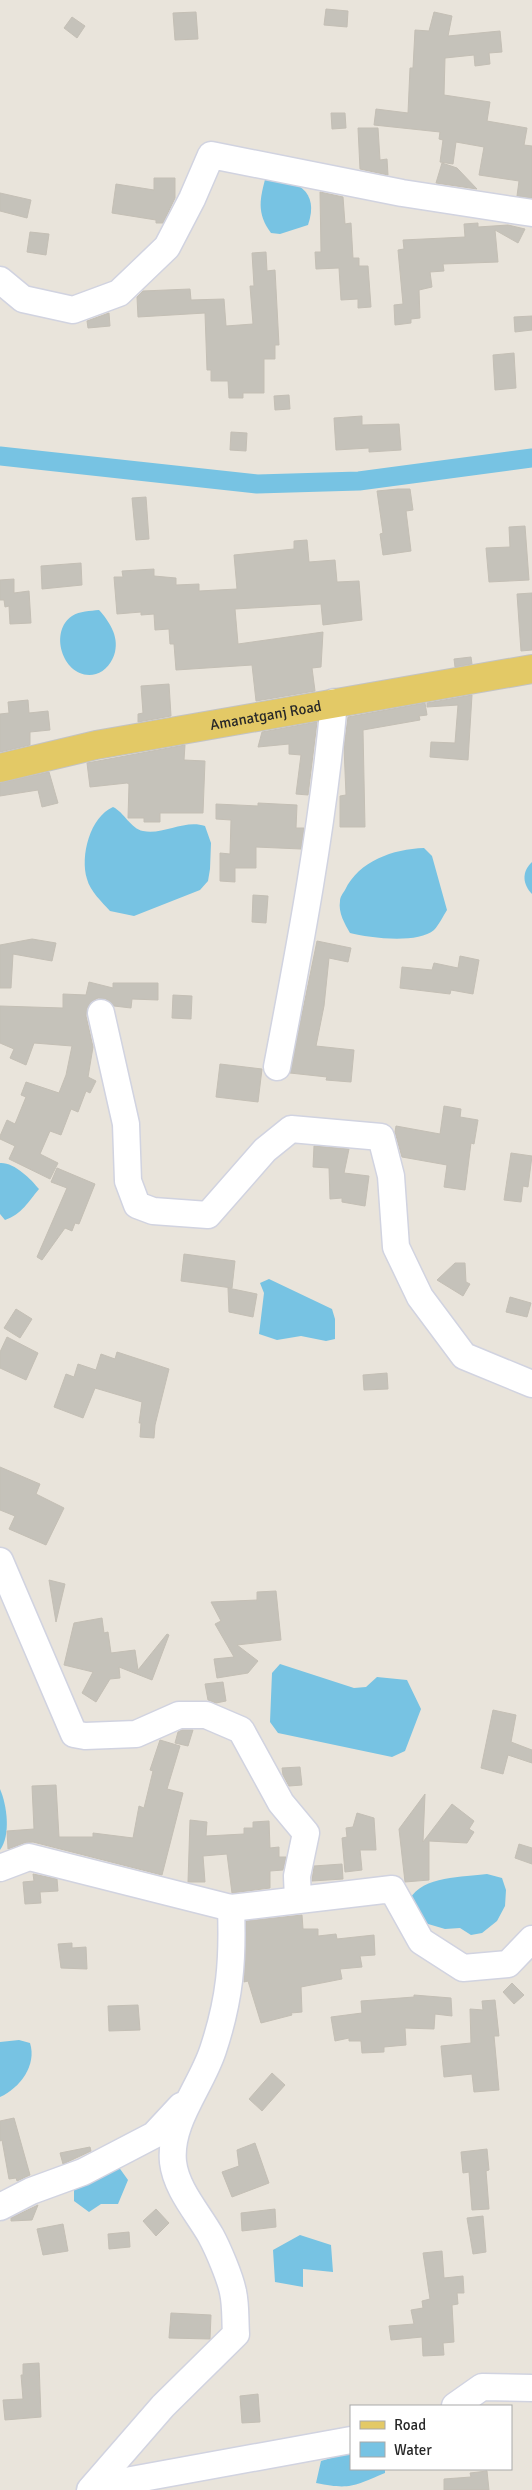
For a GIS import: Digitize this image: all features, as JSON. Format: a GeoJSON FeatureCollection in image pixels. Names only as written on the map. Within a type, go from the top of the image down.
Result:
{"type":"FeatureCollection","features":[{"type":"Feature","properties":{"kind":"main road","name":"Amanatganj Road"},"geometry":{"type":"LineString","coordinates":[[0,768],[96,745],[532,669]]}},
{"type":"Feature","properties":{"kind":"street"},"geometry":{"type":"LineString","coordinates":[[0,280],[23,299],[73,310],[119,293],[167,247],[192,199],[211,155],[402,194],[532,213]]}},
{"type":"Feature","properties":{"kind":"street"},"geometry":{"type":"LineString","coordinates":[[277,1067],[311,886],[327,781],[334,702]]}},
{"type":"Feature","properties":{"kind":"street"},"geometry":{"type":"LineString","coordinates":[[101,1013],[126,1124],[128,1182],[137,1205],[153,1211],[208,1216],[265,1150],[290,1129],[381,1137],[391,1176],[396,1247],[420,1297],[464,1356],[532,1384]]}},
{"type":"Feature","properties":{"kind":"street"},"geometry":{"type":"LineString","coordinates":[[0,1561],[74,1734],[85,1736],[136,1734],[179,1715],[206,1715],[241,1730],[281,1803],[306,1833],[297,1876],[298,1900]]}},
{"type":"Feature","properties":{"kind":"street"},"geometry":{"type":"LineString","coordinates":[[0,1868],[29,1856],[231,1908],[392,1889],[421,1942],[463,1968],[508,1964],[532,1939]]}},
{"type":"Feature","properties":{"kind":"street"},"geometry":{"type":"LineString","coordinates":[[92,2489],[163,2406],[236,2334],[233,2292],[211,2237],[186,2199],[173,2163],[175,2129],[196,2091],[213,2051],[225,2007],[232,1974],[231,1908]]}},
{"type":"Feature","properties":{"kind":"street"},"geometry":{"type":"LineString","coordinates":[[0,2207],[31,2191],[83,2172],[154,2135],[196,2091]]}},
{"type":"Feature","properties":{"kind":"street"},"geometry":{"type":"LineString","coordinates":[[456,2405],[482,2387],[532,2388]]}},
{"type":"Feature","properties":{"kind":"street"},"geometry":{"type":"LineString","coordinates":[[92,2489],[350,2440]]}},
{"type":"Feature","properties":{"kind":"water"},"geometry":{"type":"Polygon","coordinates":[[[266,176],[287,180],[303,189],[311,203],[308,225],[280,234],[271,233],[266,226],[261,212],[261,198],[266,176]]]}},
{"type":"Feature","properties":{"kind":"water"},"geometry":{"type":"Polygon","coordinates":[[[99,610],[110,624],[116,640],[115,652],[105,669],[96,674],[85,675],[76,671],[68,664],[60,644],[61,633],[65,624],[75,614],[99,610]]]}},
{"type":"Feature","properties":{"kind":"water"},"geometry":{"type":"Polygon","coordinates":[[[113,807],[135,827],[143,831],[159,831],[190,824],[205,826],[211,843],[208,881],[200,890],[134,916],[110,911],[91,888],[85,870],[85,859],[86,849],[93,828],[98,819],[113,807]]]}},
{"type":"Feature","properties":{"kind":"water"},"geometry":{"type":"Polygon","coordinates":[[[424,848],[432,856],[447,910],[436,928],[427,934],[417,937],[393,939],[350,933],[342,918],[340,900],[351,880],[359,871],[378,858],[401,851],[424,848]]]}},
{"type":"Feature","properties":{"kind":"water"},"geometry":{"type":"Polygon","coordinates":[[[532,862],[532,894],[524,878],[528,866],[532,862]]]}},
{"type":"Feature","properties":{"kind":"water"},"geometry":{"type":"Polygon","coordinates":[[[0,1163],[16,1168],[27,1176],[39,1189],[20,1211],[5,1220],[0,1214],[0,1163]]]}},
{"type":"Feature","properties":{"kind":"water"},"geometry":{"type":"Polygon","coordinates":[[[269,1279],[332,1309],[335,1319],[335,1339],[326,1341],[301,1336],[277,1340],[259,1334],[264,1293],[260,1283],[269,1279]]]}},
{"type":"Feature","properties":{"kind":"water"},"geometry":{"type":"Polygon","coordinates":[[[280,1664],[354,1688],[366,1687],[377,1677],[407,1680],[421,1709],[405,1751],[392,1757],[278,1733],[270,1722],[272,1673],[280,1664]]]}},
{"type":"Feature","properties":{"kind":"water"},"geometry":{"type":"Polygon","coordinates":[[[0,1789],[7,1828],[0,1850],[0,1789]]]}},
{"type":"Feature","properties":{"kind":"water"},"geometry":{"type":"Polygon","coordinates":[[[487,1874],[502,1878],[506,1890],[505,1906],[497,1921],[482,1933],[471,1935],[460,1928],[445,1929],[418,1921],[410,1899],[416,1891],[444,1879],[487,1874]]]}},
{"type":"Feature","properties":{"kind":"water"},"geometry":{"type":"Polygon","coordinates":[[[19,2040],[30,2043],[32,2051],[29,2067],[20,2082],[0,2097],[0,2042],[19,2040]]]}},
{"type":"Feature","properties":{"kind":"water"},"geometry":{"type":"Polygon","coordinates":[[[118,2166],[128,2180],[118,2204],[101,2204],[89,2212],[74,2201],[74,2188],[118,2166]]]}},
{"type":"Feature","properties":{"kind":"water"},"geometry":{"type":"Polygon","coordinates":[[[300,2235],[331,2245],[333,2272],[303,2269],[303,2287],[275,2282],[273,2250],[300,2235]]]}},
{"type":"Feature","properties":{"kind":"water"},"geometry":{"type":"Polygon","coordinates":[[[350,2452],[350,2470],[385,2470],[385,2473],[352,2486],[316,2483],[321,2461],[350,2452]]]}},
{"type":"Feature","properties":{"kind":"building"},"geometry":{"type":"Polygon","coordinates":[[[326,9],[348,11],[347,27],[324,25],[326,9]]]}},
{"type":"Feature","properties":{"kind":"building"},"geometry":{"type":"Polygon","coordinates":[[[196,12],[198,39],[175,40],[173,13],[196,12]]]}},
{"type":"Feature","properties":{"kind":"building"},"geometry":{"type":"Polygon","coordinates":[[[434,12],[452,16],[448,36],[500,31],[502,52],[489,53],[490,64],[475,66],[474,55],[445,58],[444,95],[490,102],[487,121],[527,128],[524,145],[532,146],[532,198],[517,196],[519,181],[479,175],[484,147],[456,142],[453,164],[440,162],[443,140],[439,139],[440,132],[374,125],[376,109],[408,113],[410,68],[413,68],[415,30],[429,31],[434,12]]]}},
{"type":"Feature","properties":{"kind":"building"},"geometry":{"type":"Polygon","coordinates":[[[72,17],[85,26],[77,38],[64,28],[72,17]]]}},
{"type":"Feature","properties":{"kind":"building"},"geometry":{"type":"Polygon","coordinates":[[[331,113],[345,113],[346,128],[332,129],[331,113]]]}},
{"type":"Feature","properties":{"kind":"building"},"geometry":{"type":"Polygon","coordinates":[[[358,128],[378,128],[380,160],[387,159],[388,175],[360,169],[358,128]]]}},
{"type":"Feature","properties":{"kind":"building"},"geometry":{"type":"Polygon","coordinates":[[[442,163],[457,168],[477,189],[436,183],[442,163]]]}},
{"type":"Feature","properties":{"kind":"building"},"geometry":{"type":"Polygon","coordinates":[[[154,178],[175,178],[175,198],[163,223],[156,223],[156,220],[112,213],[116,184],[154,190],[154,178]]]}},
{"type":"Feature","properties":{"kind":"building"},"geometry":{"type":"Polygon","coordinates":[[[320,192],[343,197],[345,224],[351,223],[353,258],[359,258],[359,266],[368,266],[371,307],[358,308],[358,299],[341,300],[339,268],[316,269],[315,252],[321,252],[320,192]]]}},
{"type":"Feature","properties":{"kind":"building"},"geometry":{"type":"Polygon","coordinates":[[[0,193],[31,200],[27,218],[0,211],[0,193]]]}},
{"type":"Feature","properties":{"kind":"building"},"geometry":{"type":"Polygon","coordinates":[[[478,223],[478,227],[508,225],[525,229],[518,243],[495,230],[498,262],[443,264],[444,271],[430,272],[432,287],[419,290],[420,318],[411,319],[411,323],[395,325],[394,305],[403,304],[398,250],[404,249],[403,240],[465,237],[464,224],[478,223]]]}},
{"type":"Feature","properties":{"kind":"building"},"geometry":{"type":"Polygon","coordinates":[[[30,232],[49,234],[46,255],[27,252],[30,232]]]}},
{"type":"Feature","properties":{"kind":"building"},"geometry":{"type":"Polygon","coordinates":[[[266,252],[267,271],[275,270],[279,345],[275,345],[275,359],[264,359],[264,393],[243,393],[243,398],[229,398],[228,381],[211,381],[211,370],[207,370],[205,313],[138,317],[137,297],[143,291],[190,289],[191,300],[224,299],[226,326],[253,324],[250,286],[254,286],[252,253],[266,252]]]}},
{"type":"Feature","properties":{"kind":"building"},"geometry":{"type":"Polygon","coordinates":[[[109,313],[110,326],[88,328],[87,321],[109,313]]]}},
{"type":"Feature","properties":{"kind":"building"},"geometry":{"type":"Polygon","coordinates":[[[532,316],[532,330],[515,332],[514,317],[532,316]]]}},
{"type":"Feature","properties":{"kind":"building"},"geometry":{"type":"Polygon","coordinates":[[[514,353],[516,388],[495,390],[493,355],[514,353]]]}},
{"type":"Feature","properties":{"kind":"building"},"geometry":{"type":"Polygon","coordinates":[[[289,395],[290,409],[275,410],[274,396],[289,395]]]}},
{"type":"Feature","properties":{"kind":"building"},"geometry":{"type":"Polygon","coordinates":[[[362,416],[362,425],[399,424],[401,450],[369,452],[369,448],[336,450],[334,418],[362,416]]]}},
{"type":"Feature","properties":{"kind":"building"},"geometry":{"type":"Polygon","coordinates":[[[231,432],[247,433],[246,451],[230,450],[231,432]]]}},
{"type":"Feature","properties":{"kind":"building"},"geometry":{"type":"Polygon","coordinates":[[[410,489],[413,510],[406,511],[411,551],[383,555],[380,534],[383,533],[377,491],[410,489]]]}},
{"type":"Feature","properties":{"kind":"building"},"geometry":{"type":"Polygon","coordinates":[[[146,497],[149,539],[136,540],[132,498],[146,497]]]}},
{"type":"Feature","properties":{"kind":"building"},"geometry":{"type":"Polygon","coordinates":[[[525,526],[529,580],[489,582],[486,548],[510,547],[509,527],[525,526]]]}},
{"type":"Feature","properties":{"kind":"building"},"geometry":{"type":"Polygon","coordinates":[[[307,540],[309,562],[335,560],[337,582],[359,581],[362,620],[323,625],[321,604],[235,609],[238,644],[323,632],[321,667],[312,668],[315,691],[256,701],[252,665],[176,670],[174,644],[170,644],[169,629],[155,630],[154,614],[141,615],[141,612],[117,614],[114,577],[123,577],[122,571],[154,569],[154,576],[176,578],[176,585],[199,584],[199,591],[237,589],[234,555],[294,549],[294,541],[307,540]]]}},
{"type":"Feature","properties":{"kind":"building"},"geometry":{"type":"Polygon","coordinates":[[[81,563],[82,585],[42,589],[41,566],[81,563]]]}},
{"type":"Feature","properties":{"kind":"building"},"geometry":{"type":"Polygon","coordinates":[[[14,579],[14,593],[29,591],[31,623],[10,624],[9,606],[5,607],[4,600],[0,600],[0,580],[14,579]]]}},
{"type":"Feature","properties":{"kind":"building"},"geometry":{"type":"Polygon","coordinates":[[[532,593],[532,650],[521,651],[517,594],[532,593]]]}},
{"type":"Feature","properties":{"kind":"building"},"geometry":{"type":"Polygon","coordinates":[[[471,657],[472,664],[455,667],[454,659],[471,657]]]}},
{"type":"Feature","properties":{"kind":"building"},"geometry":{"type":"Polygon","coordinates":[[[169,684],[171,716],[138,722],[138,714],[143,713],[141,686],[169,684]]]}},
{"type":"Feature","properties":{"kind":"building"},"geometry":{"type":"Polygon","coordinates":[[[472,695],[468,760],[430,757],[431,742],[455,743],[458,705],[427,707],[427,703],[472,695]]]}},
{"type":"Feature","properties":{"kind":"building"},"geometry":{"type":"Polygon","coordinates":[[[28,700],[29,713],[48,711],[50,730],[30,732],[30,745],[0,752],[0,714],[9,713],[8,702],[28,700]]]}},
{"type":"Feature","properties":{"kind":"building"},"geometry":{"type":"Polygon","coordinates":[[[425,703],[427,715],[419,716],[420,720],[363,730],[365,827],[340,827],[340,796],[346,795],[344,747],[348,717],[425,703]]]}},
{"type":"Feature","properties":{"kind":"building"},"geometry":{"type":"Polygon","coordinates":[[[317,722],[308,795],[296,794],[301,755],[289,754],[289,744],[258,747],[262,732],[317,722]]]}},
{"type":"Feature","properties":{"kind":"building"},"geometry":{"type":"Polygon","coordinates":[[[185,745],[184,760],[205,761],[203,813],[160,813],[160,822],[144,822],[144,818],[128,818],[129,784],[90,787],[87,763],[185,745]]]}},
{"type":"Feature","properties":{"kind":"building"},"geometry":{"type":"Polygon","coordinates":[[[49,772],[58,803],[42,807],[38,790],[0,796],[0,783],[49,772]]]}},
{"type":"Feature","properties":{"kind":"building"},"geometry":{"type":"Polygon","coordinates":[[[258,803],[297,805],[296,828],[304,828],[301,849],[256,847],[256,868],[235,868],[235,882],[220,881],[220,853],[230,854],[231,820],[216,819],[216,804],[258,806],[258,803]]]}},
{"type":"Feature","properties":{"kind":"building"},"geometry":{"type":"Polygon","coordinates":[[[253,895],[268,896],[266,923],[252,922],[253,895]]]}},
{"type":"Feature","properties":{"kind":"building"},"geometry":{"type":"Polygon","coordinates":[[[32,939],[56,943],[52,961],[13,954],[11,988],[0,988],[0,945],[32,939]]]}},
{"type":"Feature","properties":{"kind":"building"},"geometry":{"type":"Polygon","coordinates":[[[317,941],[351,948],[348,962],[329,958],[324,1006],[316,1046],[354,1050],[351,1082],[326,1080],[327,1077],[290,1073],[317,941]]]}},
{"type":"Feature","properties":{"kind":"building"},"geometry":{"type":"Polygon","coordinates":[[[460,956],[479,960],[473,994],[451,990],[450,994],[400,988],[402,967],[432,970],[434,963],[458,968],[460,956]]]}},
{"type":"Feature","properties":{"kind":"building"},"geometry":{"type":"Polygon","coordinates":[[[89,982],[113,988],[113,983],[158,983],[158,1000],[132,999],[131,1008],[114,1006],[106,999],[98,998],[91,1002],[87,1008],[86,1016],[93,1047],[88,1077],[96,1081],[90,1093],[86,1091],[78,1112],[71,1109],[61,1135],[50,1131],[40,1154],[58,1163],[50,1179],[9,1159],[15,1146],[0,1139],[0,1136],[7,1120],[15,1124],[26,1097],[21,1095],[26,1082],[59,1093],[66,1075],[72,1046],[34,1043],[26,1065],[10,1058],[14,1049],[0,1043],[0,1006],[63,1008],[63,994],[86,995],[89,982]]]}},
{"type":"Feature","properties":{"kind":"building"},"geometry":{"type":"Polygon","coordinates":[[[173,995],[192,996],[191,1019],[172,1018],[173,995]]]}},
{"type":"Feature","properties":{"kind":"building"},"geometry":{"type":"Polygon","coordinates":[[[220,1064],[262,1069],[258,1102],[216,1097],[220,1064]]]}},
{"type":"Feature","properties":{"kind":"building"},"geometry":{"type":"Polygon","coordinates":[[[444,1106],[461,1109],[460,1117],[478,1120],[474,1144],[471,1143],[465,1190],[444,1187],[447,1165],[402,1157],[395,1132],[396,1126],[440,1134],[444,1106]]]}},
{"type":"Feature","properties":{"kind":"building"},"geometry":{"type":"Polygon","coordinates":[[[314,1146],[349,1149],[344,1173],[369,1176],[365,1206],[342,1202],[342,1198],[330,1199],[329,1168],[313,1167],[314,1146]]]}},
{"type":"Feature","properties":{"kind":"building"},"geometry":{"type":"Polygon","coordinates":[[[511,1153],[532,1156],[528,1187],[523,1186],[521,1202],[504,1200],[511,1153]]]}},
{"type":"Feature","properties":{"kind":"building"},"geometry":{"type":"Polygon","coordinates":[[[57,1168],[95,1184],[79,1224],[75,1223],[72,1231],[65,1228],[42,1260],[37,1257],[67,1188],[51,1182],[57,1168]]]}},
{"type":"Feature","properties":{"kind":"building"},"geometry":{"type":"Polygon","coordinates":[[[184,1254],[235,1261],[232,1288],[181,1281],[184,1254]]]}},
{"type":"Feature","properties":{"kind":"building"},"geometry":{"type":"Polygon","coordinates":[[[455,1263],[465,1263],[466,1282],[470,1284],[463,1296],[437,1280],[455,1263]]]}},
{"type":"Feature","properties":{"kind":"building"},"geometry":{"type":"Polygon","coordinates":[[[228,1288],[257,1294],[253,1317],[229,1312],[228,1288]]]}},
{"type":"Feature","properties":{"kind":"building"},"geometry":{"type":"Polygon","coordinates":[[[510,1297],[531,1303],[527,1317],[506,1312],[510,1297]]]}},
{"type":"Feature","properties":{"kind":"building"},"geometry":{"type":"Polygon","coordinates":[[[16,1309],[32,1319],[20,1338],[4,1328],[16,1309]]]}},
{"type":"Feature","properties":{"kind":"building"},"geometry":{"type":"Polygon","coordinates":[[[7,1337],[38,1353],[26,1380],[0,1368],[0,1352],[7,1337]]]}},
{"type":"Feature","properties":{"kind":"building"},"geometry":{"type":"Polygon","coordinates":[[[117,1352],[169,1369],[155,1425],[154,1438],[140,1437],[141,1423],[139,1423],[142,1402],[95,1388],[83,1418],[54,1407],[66,1374],[74,1377],[78,1364],[96,1370],[101,1354],[115,1359],[117,1352]]]}},
{"type":"Feature","properties":{"kind":"building"},"geometry":{"type":"Polygon","coordinates":[[[387,1373],[388,1389],[364,1390],[363,1375],[387,1373]]]}},
{"type":"Feature","properties":{"kind":"building"},"geometry":{"type":"Polygon","coordinates":[[[0,1467],[40,1484],[36,1494],[64,1508],[46,1545],[9,1529],[15,1516],[0,1510],[0,1467]]]}},
{"type":"Feature","properties":{"kind":"building"},"geometry":{"type":"Polygon","coordinates":[[[49,1580],[65,1584],[56,1622],[49,1580]]]}},
{"type":"Feature","properties":{"kind":"building"},"geometry":{"type":"Polygon","coordinates":[[[276,1591],[281,1640],[237,1645],[258,1661],[248,1673],[217,1678],[214,1659],[234,1657],[215,1624],[221,1621],[211,1602],[257,1600],[257,1592],[276,1591]]]}},
{"type":"Feature","properties":{"kind":"building"},"geometry":{"type":"Polygon","coordinates":[[[102,1618],[104,1633],[108,1632],[111,1653],[135,1650],[138,1670],[167,1634],[169,1635],[152,1680],[119,1667],[120,1678],[110,1679],[96,1702],[82,1693],[93,1672],[64,1665],[74,1623],[102,1618]]]}},
{"type":"Feature","properties":{"kind":"building"},"geometry":{"type":"Polygon","coordinates":[[[223,1682],[226,1701],[216,1703],[208,1700],[205,1684],[223,1682]]]}},
{"type":"Feature","properties":{"kind":"building"},"geometry":{"type":"Polygon","coordinates":[[[493,1710],[516,1715],[511,1742],[532,1750],[532,1763],[508,1755],[503,1774],[481,1768],[493,1710]]]}},
{"type":"Feature","properties":{"kind":"building"},"geometry":{"type":"Polygon","coordinates":[[[193,1730],[188,1746],[175,1743],[178,1732],[193,1730]]]}},
{"type":"Feature","properties":{"kind":"building"},"geometry":{"type":"Polygon","coordinates":[[[160,1740],[180,1746],[167,1789],[183,1793],[162,1875],[33,1842],[8,1849],[7,1831],[34,1829],[32,1786],[56,1785],[59,1837],[93,1837],[93,1833],[133,1838],[139,1806],[144,1808],[153,1771],[150,1770],[160,1740]]]}},
{"type":"Feature","properties":{"kind":"building"},"geometry":{"type":"Polygon","coordinates":[[[300,1767],[302,1785],[289,1786],[283,1775],[282,1768],[300,1767]]]}},
{"type":"Feature","properties":{"kind":"building"},"geometry":{"type":"Polygon","coordinates":[[[425,1794],[423,1842],[452,1804],[474,1821],[469,1829],[474,1832],[467,1843],[429,1841],[429,1880],[405,1882],[399,1829],[425,1794]]]}},
{"type":"Feature","properties":{"kind":"building"},"geometry":{"type":"Polygon","coordinates":[[[357,1813],[374,1818],[376,1850],[360,1850],[362,1870],[345,1872],[342,1838],[347,1837],[346,1828],[353,1827],[357,1813]]]}},
{"type":"Feature","properties":{"kind":"building"},"geometry":{"type":"Polygon","coordinates":[[[190,1820],[207,1822],[206,1836],[244,1834],[244,1828],[253,1828],[253,1822],[269,1821],[270,1848],[279,1847],[279,1857],[286,1857],[283,1870],[270,1871],[270,1888],[232,1893],[227,1854],[203,1856],[205,1882],[188,1882],[190,1820]]]}},
{"type":"Feature","properties":{"kind":"building"},"geometry":{"type":"Polygon","coordinates":[[[519,1844],[532,1848],[532,1864],[515,1858],[519,1844]]]}},
{"type":"Feature","properties":{"kind":"building"},"geometry":{"type":"Polygon","coordinates":[[[342,1864],[343,1879],[312,1881],[314,1866],[342,1864]]]}},
{"type":"Feature","properties":{"kind":"building"},"geometry":{"type":"Polygon","coordinates":[[[33,1874],[57,1879],[58,1891],[40,1892],[41,1903],[25,1904],[23,1882],[34,1881],[33,1874]]]}},
{"type":"Feature","properties":{"kind":"building"},"geometry":{"type":"Polygon","coordinates":[[[302,1915],[303,1929],[318,1929],[318,1936],[336,1934],[337,1939],[374,1935],[375,1955],[360,1956],[362,1967],[340,1969],[342,1979],[301,1987],[302,2012],[291,2013],[292,2015],[261,2023],[248,1981],[244,1982],[246,1921],[302,1915]]]}},
{"type":"Feature","properties":{"kind":"building"},"geometry":{"type":"Polygon","coordinates":[[[72,1943],[72,1948],[86,1947],[87,1969],[61,1968],[58,1944],[72,1943]]]}},
{"type":"Feature","properties":{"kind":"building"},"geometry":{"type":"Polygon","coordinates":[[[512,1983],[524,1995],[514,2004],[503,1992],[512,1983]]]}},
{"type":"Feature","properties":{"kind":"building"},"geometry":{"type":"Polygon","coordinates":[[[414,1995],[451,1998],[452,2016],[435,2014],[434,2029],[405,2028],[406,2045],[384,2047],[384,2052],[362,2053],[361,2041],[349,2041],[349,2038],[335,2041],[331,2017],[362,2013],[361,2001],[414,1997],[414,1995]]]}},
{"type":"Feature","properties":{"kind":"building"},"geometry":{"type":"Polygon","coordinates":[[[495,2000],[499,2036],[494,2036],[499,2090],[474,2092],[472,2074],[444,2077],[441,2046],[471,2043],[470,2009],[483,2010],[482,2001],[495,2000]]]}},
{"type":"Feature","properties":{"kind":"building"},"geometry":{"type":"Polygon","coordinates":[[[138,2005],[140,2030],[109,2031],[108,2006],[138,2005]]]}},
{"type":"Feature","properties":{"kind":"building"},"geometry":{"type":"Polygon","coordinates":[[[272,2073],[285,2085],[262,2111],[249,2099],[272,2073]]]}},
{"type":"Feature","properties":{"kind":"building"},"geometry":{"type":"Polygon","coordinates":[[[14,2118],[30,2175],[17,2181],[16,2178],[9,2179],[2,2140],[0,2141],[0,2121],[14,2118]]]}},
{"type":"Feature","properties":{"kind":"building"},"geometry":{"type":"Polygon","coordinates":[[[255,2143],[269,2183],[232,2197],[222,2172],[239,2166],[237,2150],[255,2143]]]}},
{"type":"Feature","properties":{"kind":"building"},"geometry":{"type":"Polygon","coordinates":[[[90,2147],[91,2151],[63,2164],[60,2153],[90,2147]]]}},
{"type":"Feature","properties":{"kind":"building"},"geometry":{"type":"Polygon","coordinates":[[[487,2149],[489,2170],[486,2171],[489,2209],[472,2210],[469,2172],[463,2173],[461,2152],[487,2149]]]}},
{"type":"Feature","properties":{"kind":"building"},"geometry":{"type":"Polygon","coordinates":[[[38,2205],[32,2220],[11,2221],[11,2218],[38,2205]]]}},
{"type":"Feature","properties":{"kind":"building"},"geometry":{"type":"Polygon","coordinates":[[[156,2209],[169,2223],[156,2236],[143,2221],[156,2209]]]}},
{"type":"Feature","properties":{"kind":"building"},"geometry":{"type":"Polygon","coordinates":[[[275,2209],[276,2227],[242,2231],[241,2213],[275,2209]]]}},
{"type":"Feature","properties":{"kind":"building"},"geometry":{"type":"Polygon","coordinates":[[[483,2216],[486,2252],[473,2254],[467,2218],[483,2216]]]}},
{"type":"Feature","properties":{"kind":"building"},"geometry":{"type":"Polygon","coordinates":[[[63,2224],[68,2251],[43,2255],[37,2229],[63,2224]]]}},
{"type":"Feature","properties":{"kind":"building"},"geometry":{"type":"Polygon","coordinates":[[[129,2232],[130,2247],[109,2249],[108,2234],[129,2232]]]}},
{"type":"Feature","properties":{"kind":"building"},"geometry":{"type":"Polygon","coordinates":[[[442,2251],[444,2278],[463,2276],[464,2293],[457,2293],[458,2304],[452,2305],[454,2342],[443,2343],[444,2355],[423,2356],[422,2337],[391,2340],[389,2326],[414,2324],[411,2310],[423,2308],[422,2301],[430,2299],[423,2253],[442,2251]]]}},
{"type":"Feature","properties":{"kind":"building"},"geometry":{"type":"Polygon","coordinates":[[[171,2313],[211,2315],[210,2339],[169,2338],[171,2313]]]}},
{"type":"Feature","properties":{"kind":"building"},"geometry":{"type":"Polygon","coordinates":[[[39,2363],[41,2417],[5,2420],[3,2400],[23,2399],[21,2375],[23,2375],[23,2364],[39,2363]]]}},
{"type":"Feature","properties":{"kind":"building"},"geometry":{"type":"Polygon","coordinates":[[[258,2394],[260,2422],[242,2423],[240,2396],[258,2394]]]}},
{"type":"Feature","properties":{"kind":"building"},"geometry":{"type":"Polygon","coordinates":[[[487,2471],[489,2490],[444,2490],[444,2479],[471,2477],[470,2473],[487,2471]]]}},
{"type":"Feature","properties":{"kind":"waterway"},"geometry":{"type":"LineString","coordinates":[[0,456],[257,484],[359,481],[532,458]]}}]}
